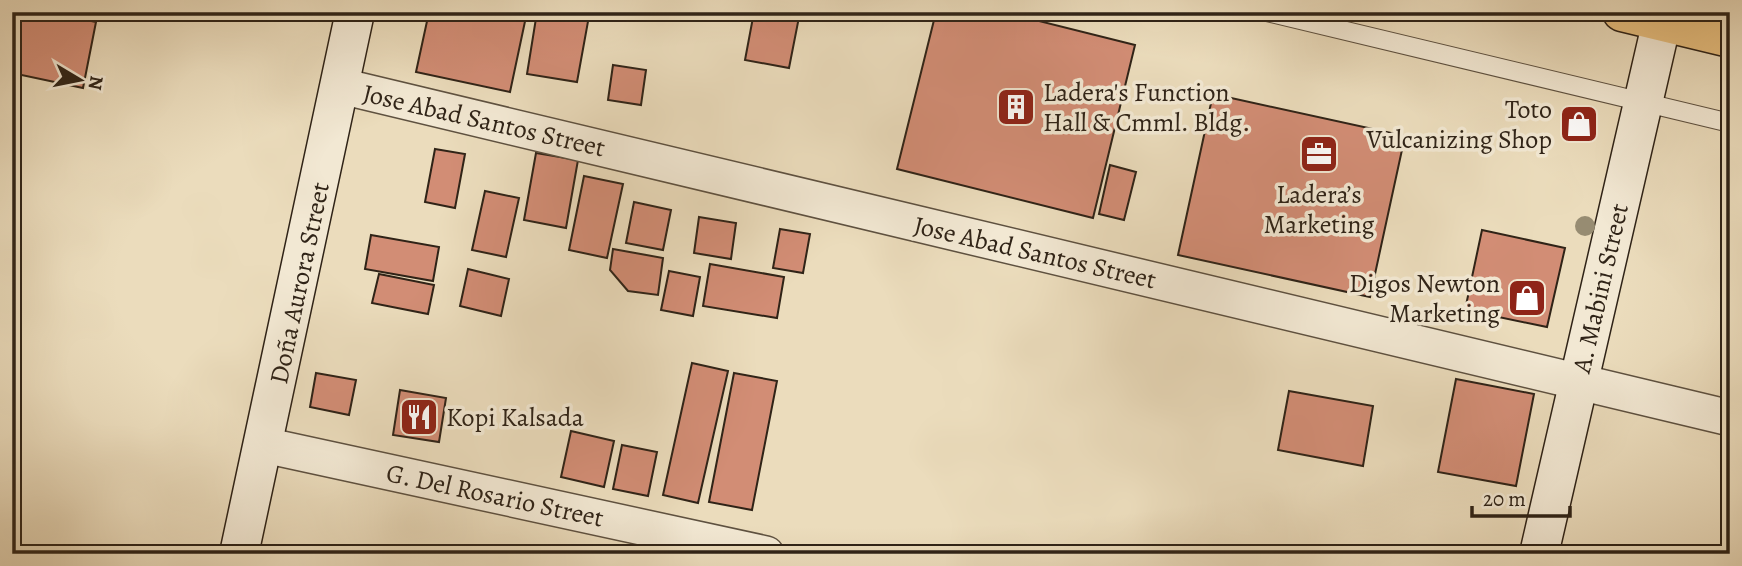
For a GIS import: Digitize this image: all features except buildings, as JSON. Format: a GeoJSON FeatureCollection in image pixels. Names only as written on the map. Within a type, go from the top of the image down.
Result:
{"type":"FeatureCollection","features":[{"type":"Feature","properties":{"kind":"main road","name":"Doña Aurora Street"},"geometry":{"type":"LineString","coordinates":[[239,554],[355,12]]}},
{"type":"Feature","properties":{"kind":"main road"},"geometry":{"type":"LineString","coordinates":[[1622,12],[1663,17],[1730,38]]}},
{"type":"Feature","properties":{"kind":"main road","name":"A. Mabini Street"},"geometry":{"type":"LineString","coordinates":[[1539,554],[1663,17]]}},
{"type":"Feature","properties":{"kind":"street","name":"Jose Abad Santos Street"},"geometry":{"type":"LineString","coordinates":[[341,86],[1730,418]]}},
{"type":"Feature","properties":{"kind":"street","name":"G. Del Rosario Street"},"geometry":{"type":"LineString","coordinates":[[264,445],[766,554]]}},
{"type":"Feature","properties":{"kind":"lane"},"geometry":{"type":"LineString","coordinates":[[1267,12],[1730,123]]}},
{"type":"Feature","properties":{"kind":"place","name":"Ladera's Function Hall & Cmml. Bldg."},"geometry":{"type":"Point","coordinates":[1016,107]}},
{"type":"Feature","properties":{"kind":"place","name":"Toto Vulcanizing Shop"},"geometry":{"type":"Point","coordinates":[1579,124]}},
{"type":"Feature","properties":{"kind":"place","name":"Ladera’s Marketing"},"geometry":{"type":"Point","coordinates":[1319,154]}},
{"type":"Feature","properties":{"kind":"place","name":"Digos Newton Marketing"},"geometry":{"type":"Point","coordinates":[1527,298]}},
{"type":"Feature","properties":{"kind":"place","name":"Kopi Kalsada"},"geometry":{"type":"Point","coordinates":[419,417]}}]}
